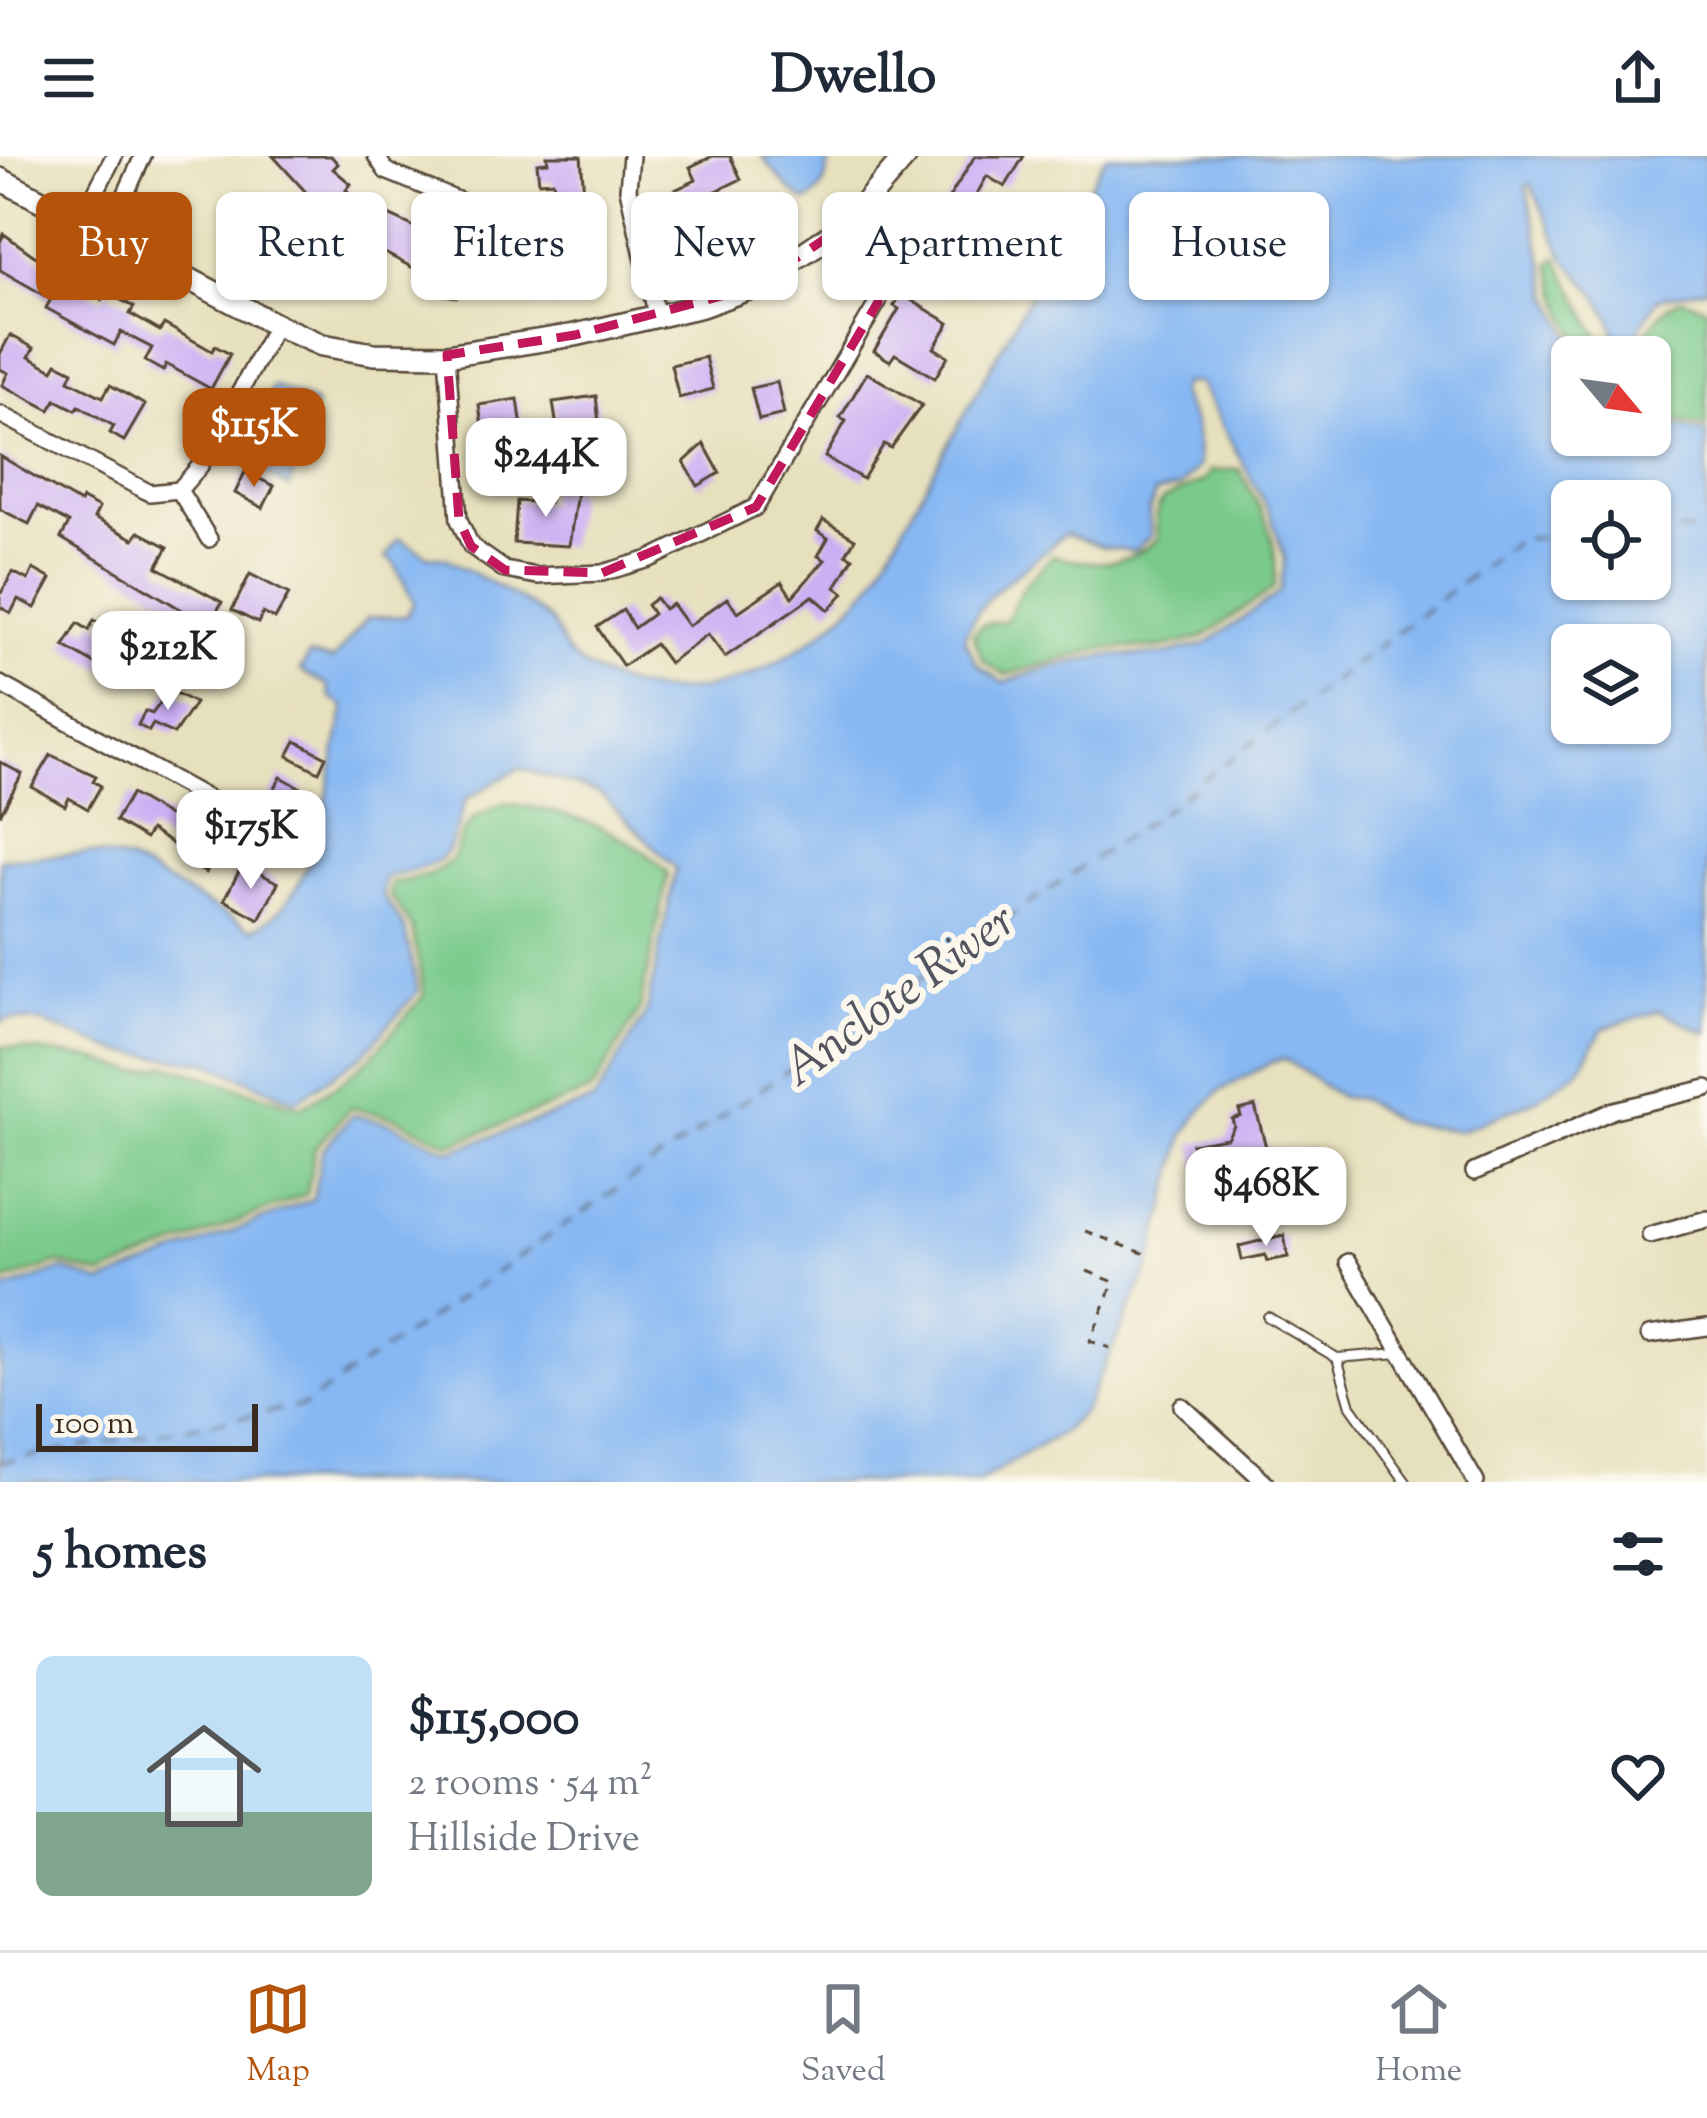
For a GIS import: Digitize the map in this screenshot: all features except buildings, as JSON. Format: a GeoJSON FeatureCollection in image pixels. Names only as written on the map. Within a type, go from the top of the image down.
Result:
{"type":"FeatureCollection","features":[{"type":"Feature","properties":{"kind":"street"},"geometry":{"type":"LineString","coordinates":[[96,192],[114,156]]}},
{"type":"Feature","properties":{"kind":"street"},"geometry":{"type":"LineString","coordinates":[[127,192],[143,156]]}},
{"type":"Feature","properties":{"kind":"street"},"geometry":{"type":"LineString","coordinates":[[376,156],[386,171],[438,192]]}},
{"type":"Feature","properties":{"kind":"street"},"geometry":{"type":"LineString","coordinates":[[631,156],[628,188],[657,317]]}},
{"type":"Feature","properties":{"kind":"street"},"geometry":{"type":"LineString","coordinates":[[875,192],[906,156]]}},
{"type":"Feature","properties":{"kind":"street"},"geometry":{"type":"LineString","coordinates":[[0,178],[36,197]]}},
{"type":"Feature","properties":{"kind":"street"},"geometry":{"type":"LineString","coordinates":[[192,281],[322,346],[374,354],[447,356],[702,306],[751,288],[822,241]]}},
{"type":"Feature","properties":{"kind":"street"},"geometry":{"type":"LineString","coordinates":[[447,356],[459,520],[471,546],[505,571],[537,576],[602,573],[650,559],[756,507],[878,300]]}},
{"type":"Feature","properties":{"kind":"street"},"geometry":{"type":"LineString","coordinates":[[0,414],[150,493],[179,490],[200,466],[276,326]]}},
{"type":"Feature","properties":{"kind":"street"},"geometry":{"type":"LineString","coordinates":[[179,490],[209,539]]}},
{"type":"Feature","properties":{"kind":"street"},"geometry":{"type":"LineString","coordinates":[[0,684],[263,829]]}},
{"type":"Feature","properties":{"kind":"street"},"geometry":{"type":"LineString","coordinates":[[1474,1172],[1614,1110],[1707,1088]]}},
{"type":"Feature","properties":{"kind":"street"},"geometry":{"type":"LineString","coordinates":[[1650,1235],[1707,1219]]}},
{"type":"Feature","properties":{"kind":"street"},"geometry":{"type":"LineString","coordinates":[[1348,1262],[1476,1482]]}},
{"type":"Feature","properties":{"kind":"street"},"geometry":{"type":"LineString","coordinates":[[1649,1335],[1707,1327]]}},
{"type":"Feature","properties":{"kind":"street"},"geometry":{"type":"LineString","coordinates":[[1182,1406],[1265,1482]]}},
{"type":"Feature","properties":{"kind":"lane"},"geometry":{"type":"LineString","coordinates":[[1268,1317],[1337,1358],[1400,1352]]}},
{"type":"Feature","properties":{"kind":"lane"},"geometry":{"type":"LineString","coordinates":[[1337,1358],[1351,1406],[1406,1482]]}},
{"type":"Feature","properties":{"kind":"path"},"geometry":{"type":"LineString","coordinates":[[1085,1231],[1148,1255]]}},
{"type":"Feature","properties":{"kind":"path"},"geometry":{"type":"LineString","coordinates":[[1088,1271],[1114,1282],[1090,1341],[1110,1348]]}},
{"type":"Feature","properties":{"kind":"highlighted area"},"geometry":{"type":"Polygon","coordinates":[[[846,225],[879,279],[878,302],[756,507],[602,573],[505,570],[471,546],[459,520],[447,355],[575,335],[751,288],[846,225]]]}},
{"type":"Feature","properties":{"kind":"green space"},"geometry":{"type":"Polygon","coordinates":[[[1557,257],[1598,336],[1577,336],[1550,264],[1557,257]]]}},
{"type":"Feature","properties":{"kind":"green space"},"geometry":{"type":"Polygon","coordinates":[[[1683,299],[1707,308],[1707,426],[1671,420],[1671,336],[1645,336],[1683,299]]]}},
{"type":"Feature","properties":{"kind":"green space"},"geometry":{"type":"Polygon","coordinates":[[[1239,469],[1272,540],[1274,588],[1202,638],[1160,648],[1104,648],[1004,675],[983,660],[973,634],[982,625],[1005,621],[1025,584],[1053,555],[1108,562],[1133,555],[1157,540],[1156,515],[1162,500],[1205,480],[1210,471],[1239,469]]]}},
{"type":"Feature","properties":{"kind":"green space"},"geometry":{"type":"Polygon","coordinates":[[[505,803],[593,824],[634,845],[668,873],[640,1009],[592,1091],[451,1144],[393,1117],[350,1108],[315,1148],[307,1194],[102,1276],[59,1263],[0,1283],[0,1046],[90,1058],[138,1072],[168,1065],[301,1107],[370,1058],[424,995],[412,928],[389,893],[392,883],[430,875],[453,859],[463,832],[475,817],[505,803]]]}},
{"type":"Feature","properties":{"kind":"water"},"geometry":{"type":"Polygon","coordinates":[[[762,156],[829,156],[824,183],[806,202],[762,156]]]}},
{"type":"Feature","properties":{"kind":"water","name":"Anclote River"},"geometry":{"type":"Polygon","coordinates":[[[1106,156],[1707,156],[1707,288],[1657,299],[1635,336],[1616,336],[1594,291],[1565,259],[1531,185],[1526,186],[1551,297],[1570,336],[1551,336],[1551,456],[1671,456],[1671,424],[1707,432],[1707,1033],[1659,1011],[1603,1028],[1580,1070],[1535,1100],[1460,1131],[1399,1123],[1361,1099],[1340,1097],[1285,1059],[1220,1091],[1184,1136],[1150,1266],[1083,1412],[1061,1433],[979,1482],[0,1482],[0,1291],[63,1269],[102,1283],[313,1199],[322,1151],[352,1115],[390,1123],[451,1151],[595,1100],[647,1011],[676,868],[599,793],[520,768],[466,799],[443,857],[385,878],[382,894],[405,929],[418,991],[364,1054],[296,1101],[206,1062],[120,1052],[41,1022],[9,1019],[0,1023],[0,859],[91,853],[129,861],[252,929],[275,915],[308,864],[345,707],[330,697],[328,686],[300,671],[309,655],[333,660],[367,618],[406,616],[414,603],[394,563],[386,557],[399,538],[428,556],[446,558],[538,612],[552,623],[567,652],[584,666],[642,688],[680,691],[717,686],[752,674],[819,635],[873,582],[1027,300],[1105,300],[1105,192],[1086,192],[1106,156]],[[1184,383],[1179,392],[1195,426],[1199,466],[1180,487],[1155,493],[1149,514],[1151,536],[1134,551],[1064,534],[995,591],[973,619],[964,637],[977,664],[1003,683],[1106,655],[1161,655],[1206,644],[1280,592],[1285,559],[1270,513],[1199,383],[1184,383]]]}},
{"type":"Feature","properties":{"kind":"water"},"geometry":{"type":"Polygon","coordinates":[[[273,386],[315,404],[289,488],[239,457],[273,386]]]}},
{"type":"Feature","properties":{"kind":"ferry route"},"geometry":{"type":"LineString","coordinates":[[1671,532],[1707,530]]}},
{"type":"Feature","properties":{"kind":"ferry route"},"geometry":{"type":"LineString","coordinates":[[0,1462],[303,1406],[1160,813],[1519,539],[1551,537]]}}]}
